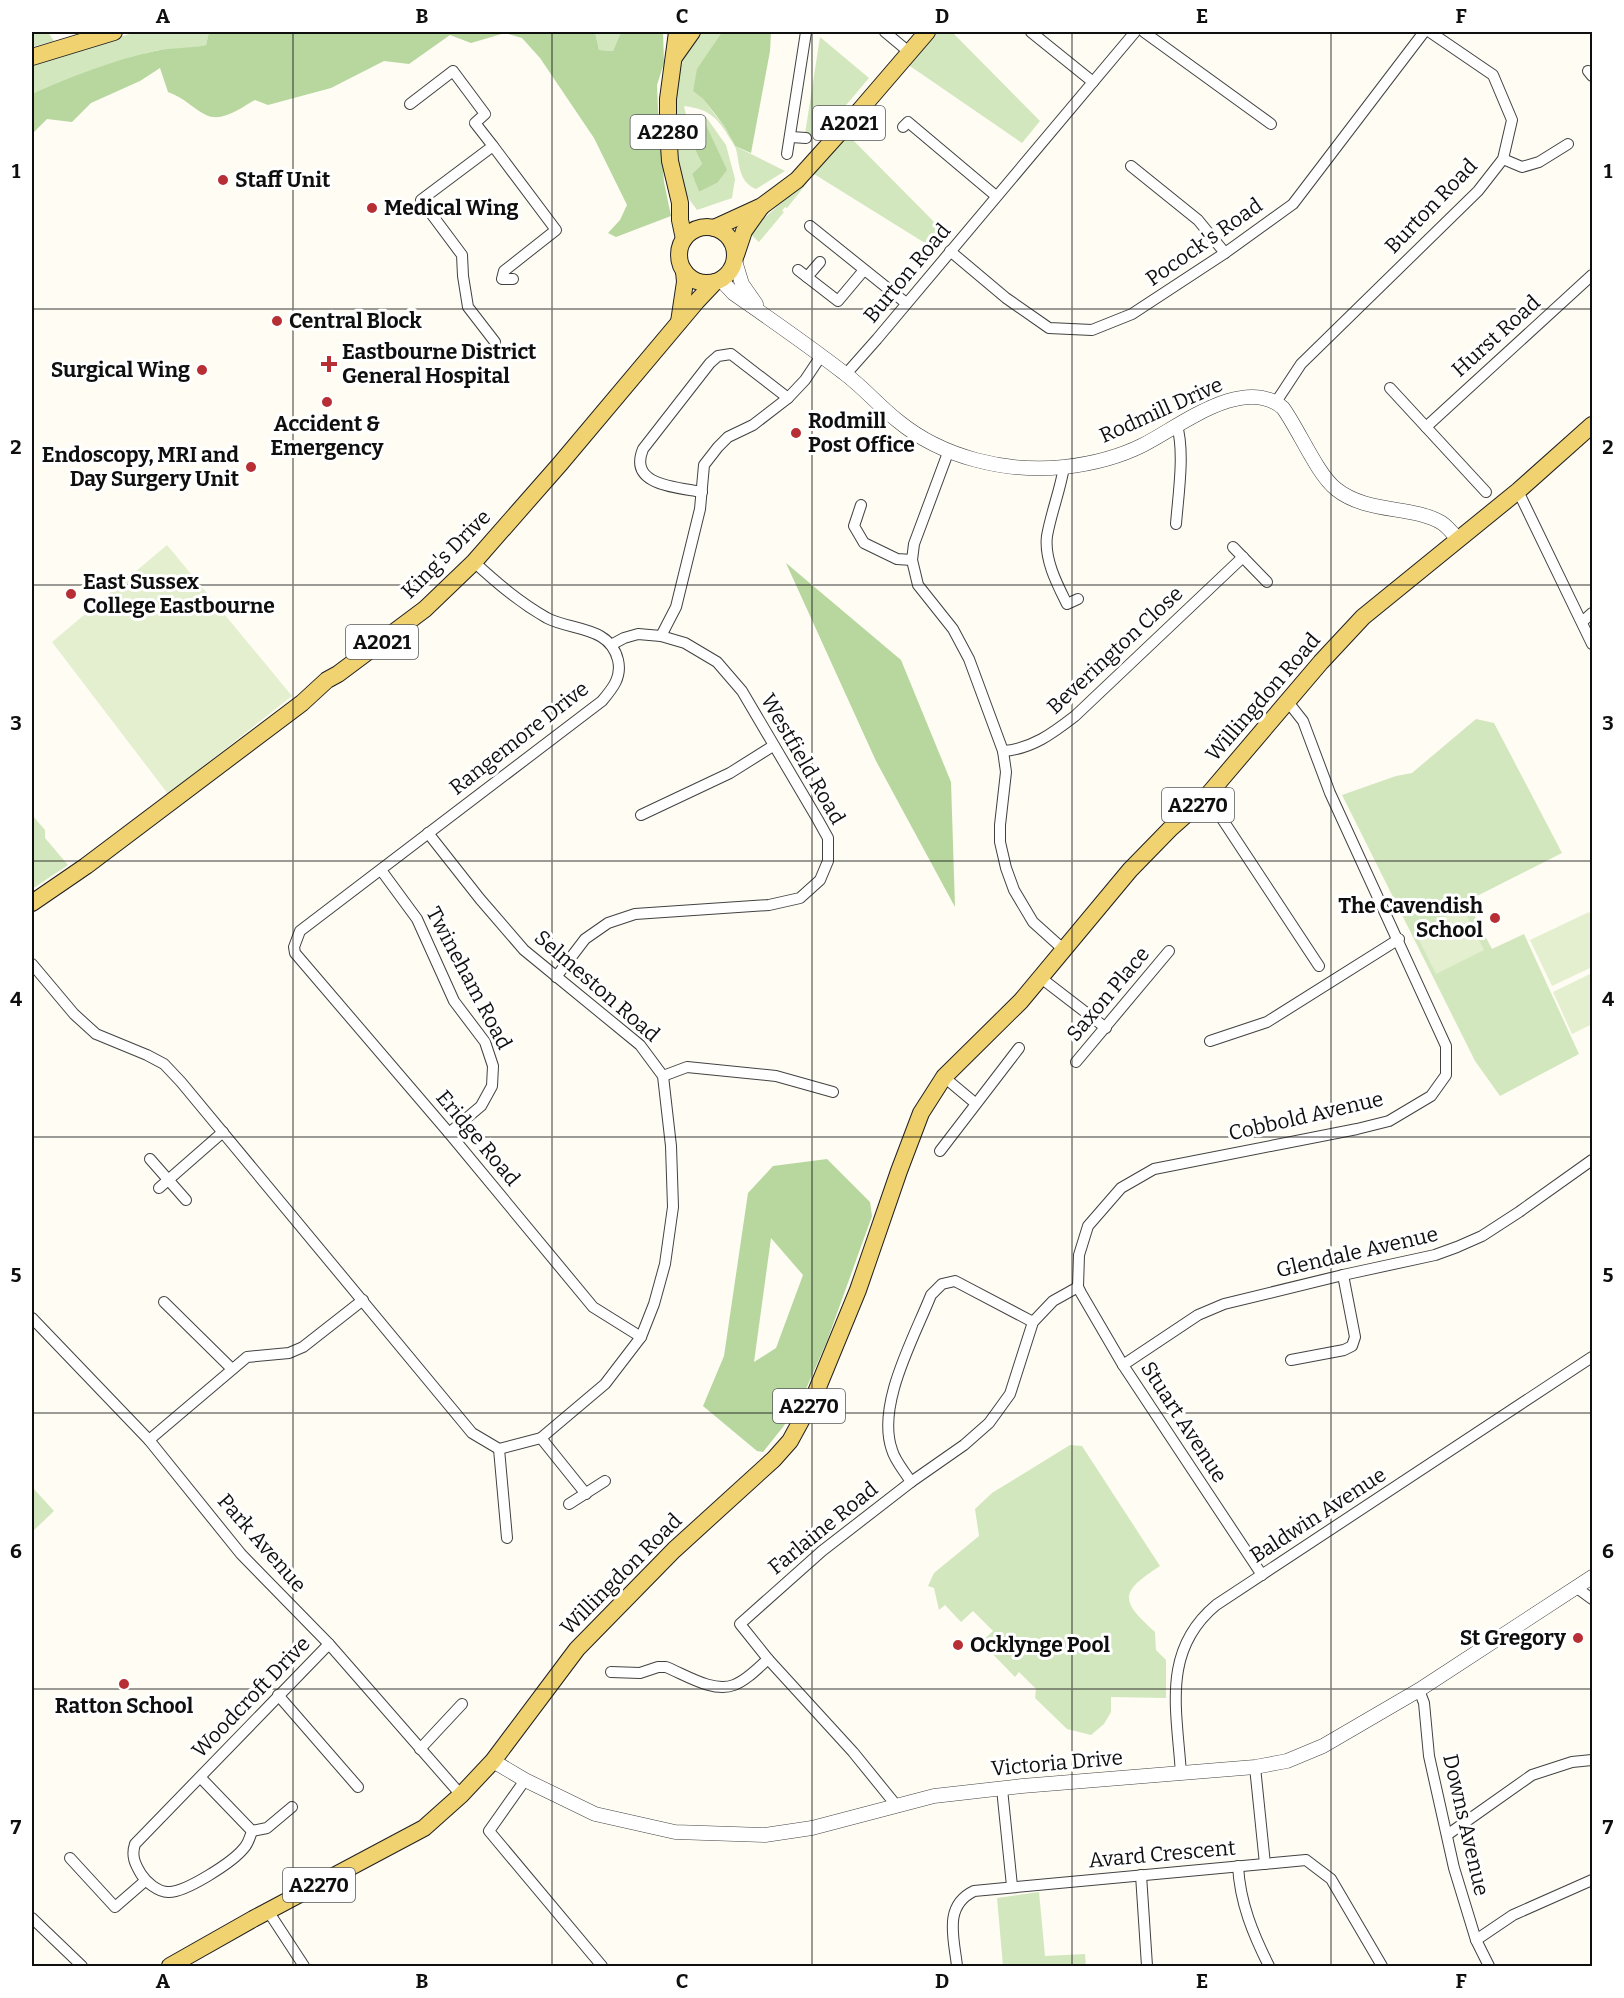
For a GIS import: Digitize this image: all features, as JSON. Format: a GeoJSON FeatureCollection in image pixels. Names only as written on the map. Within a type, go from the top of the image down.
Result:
{"type":"FeatureCollection","features":[{"type":"Feature","properties":{"kind":"main road"},"geometry":{"type":"LineString","coordinates":[[32,57],[114,32]]}},
{"type":"Feature","properties":{"kind":"main road","name":"A2280"},"geometry":{"type":"LineString","coordinates":[[677,32],[668,99],[668,131],[670,161],[680,203],[680,220],[684,238]]}},
{"type":"Feature","properties":{"kind":"main road","name":"A2280"},"geometry":{"type":"LineString","coordinates":[[673,59],[692,32]]}},
{"type":"Feature","properties":{"kind":"main road","name":"A2021"},"geometry":{"type":"LineString","coordinates":[[711,227],[762,206],[797,180],[927,32]]}},
{"type":"Feature","properties":{"kind":"main road"},"geometry":{"type":"LineString","coordinates":[[680,203],[692,215],[727,234],[731,240],[735,258],[732,270],[718,281],[700,283],[684,271]]}},
{"type":"Feature","properties":{"kind":"main road","name":"A2021"},"geometry":{"type":"LineString","coordinates":[[735,258],[744,231],[762,206]]}},
{"type":"Feature","properties":{"kind":"main road"},"geometry":{"type":"LineString","coordinates":[[679,323],[684,271],[679,255],[684,238],[700,228],[711,227]]}},
{"type":"Feature","properties":{"kind":"main road","name":"A2021"},"geometry":{"type":"LineString","coordinates":[[679,323],[718,281]]}},
{"type":"Feature","properties":{"kind":"main road","name":"King's Drive"},"geometry":{"type":"LineString","coordinates":[[32,903],[86,866],[289,713],[327,680],[425,609],[474,562],[511,521],[679,323]]}},
{"type":"Feature","properties":{"kind":"main road","name":"Willingdon Road"},"geometry":{"type":"LineString","coordinates":[[170,1966],[424,1828],[461,1795],[493,1761],[577,1649],[674,1550],[790,1441],[814,1397],[858,1290],[898,1171],[921,1113],[944,1077],[1021,1001],[1138,861],[1207,796],[1321,662],[1363,617],[1518,491],[1593,425]]}},
{"type":"Feature","properties":{"kind":"street"},"geometry":{"type":"LineString","coordinates":[[787,154],[806,32]]}},
{"type":"Feature","properties":{"kind":"street"},"geometry":{"type":"LineString","coordinates":[[885,32],[909,52]]}},
{"type":"Feature","properties":{"kind":"street"},"geometry":{"type":"LineString","coordinates":[[1031,32],[1093,82]]}},
{"type":"Feature","properties":{"kind":"street","name":"Burton Road"},"geometry":{"type":"LineString","coordinates":[[846,374],[1135,32]]}},
{"type":"Feature","properties":{"kind":"street"},"geometry":{"type":"LineString","coordinates":[[1144,32],[1271,124]]}},
{"type":"Feature","properties":{"kind":"street","name":"Pocock's Road"},"geometry":{"type":"LineString","coordinates":[[950,251],[1006,298],[1049,328],[1092,330],[1132,314],[1225,253],[1293,204],[1424,32]]}},
{"type":"Feature","properties":{"kind":"street","name":"Burton Road"},"geometry":{"type":"LineString","coordinates":[[1276,402],[1301,364],[1478,191],[1503,159],[1512,120],[1493,75],[1430,32]]}},
{"type":"Feature","properties":{"kind":"street"},"geometry":{"type":"LineString","coordinates":[[410,104],[453,71],[485,114],[475,123],[556,230],[504,271],[502,279],[513,279]]}},
{"type":"Feature","properties":{"kind":"street"},"geometry":{"type":"LineString","coordinates":[[903,127],[908,122],[996,196]]}},
{"type":"Feature","properties":{"kind":"street"},"geometry":{"type":"LineString","coordinates":[[791,137],[807,138]]}},
{"type":"Feature","properties":{"kind":"street"},"geometry":{"type":"LineString","coordinates":[[1503,159],[1522,167],[1539,162],[1568,144]]}},
{"type":"Feature","properties":{"kind":"street"},"geometry":{"type":"LineString","coordinates":[[492,147],[421,200],[462,255],[468,307],[495,342]]}},
{"type":"Feature","properties":{"kind":"street"},"geometry":{"type":"LineString","coordinates":[[1131,166],[1198,220],[1225,253]]}},
{"type":"Feature","properties":{"kind":"street"},"geometry":{"type":"LineString","coordinates":[[810,226],[906,303]]}},
{"type":"Feature","properties":{"kind":"street","name":"Rodmill Drive"},"geometry":{"type":"LineString","coordinates":[[735,258],[742,284],[762,313]]}},
{"type":"Feature","properties":{"kind":"street"},"geometry":{"type":"LineString","coordinates":[[807,277],[820,262]]}},
{"type":"Feature","properties":{"kind":"street"},"geometry":{"type":"LineString","coordinates":[[798,270],[840,303],[864,270]]}},
{"type":"Feature","properties":{"kind":"street","name":"Hurst Road"},"geometry":{"type":"LineString","coordinates":[[1426,427],[1593,275]]}},
{"type":"Feature","properties":{"kind":"street","name":"Rodmill Drive"},"geometry":{"type":"LineString","coordinates":[[718,281],[846,374],[898,422],[922,438],[949,450],[996,465],[1030,469],[1088,463],[1142,446],[1198,414],[1233,399],[1262,398],[1276,402]]}},
{"type":"Feature","properties":{"kind":"street"},"geometry":{"type":"LineString","coordinates":[[702,492],[648,479],[639,466],[639,459],[643,449],[710,363],[718,356],[731,354],[788,398]]}},
{"type":"Feature","properties":{"kind":"street"},"geometry":{"type":"LineString","coordinates":[[661,636],[676,607],[700,509],[704,465],[728,437],[760,420],[788,398],[805,380],[820,356]]}},
{"type":"Feature","properties":{"kind":"street"},"geometry":{"type":"LineString","coordinates":[[1390,388],[1486,492]]}},
{"type":"Feature","properties":{"kind":"street"},"geometry":{"type":"LineString","coordinates":[[1276,402],[1291,420],[1326,478],[1336,489],[1362,503],[1441,522],[1458,539]]}},
{"type":"Feature","properties":{"kind":"street"},"geometry":{"type":"LineString","coordinates":[[1176,524],[1180,436],[1177,426]]}},
{"type":"Feature","properties":{"kind":"street"},"geometry":{"type":"LineString","coordinates":[[949,450],[914,543],[912,560],[918,585],[953,629],[969,659],[1002,751],[1006,772],[1000,842],[1014,890],[1033,922],[1063,949]]}},
{"type":"Feature","properties":{"kind":"street"},"geometry":{"type":"LineString","coordinates":[[1064,467],[1047,538],[1048,554],[1056,581],[1067,604],[1078,599]]}},
{"type":"Feature","properties":{"kind":"street"},"geometry":{"type":"LineString","coordinates":[[1518,491],[1593,644]]}},
{"type":"Feature","properties":{"kind":"street"},"geometry":{"type":"LineString","coordinates":[[861,505],[854,526],[864,543],[897,559],[912,560]]}},
{"type":"Feature","properties":{"kind":"street"},"geometry":{"type":"LineString","coordinates":[[1233,547],[1267,582]]}},
{"type":"Feature","properties":{"kind":"street","name":"Beverington Close"},"geometry":{"type":"LineString","coordinates":[[1002,751],[1037,743],[1065,723],[1243,557]]}},
{"type":"Feature","properties":{"kind":"street"},"geometry":{"type":"LineString","coordinates":[[474,562],[528,607],[551,620],[597,634],[612,645]]}},
{"type":"Feature","properties":{"kind":"street"},"geometry":{"type":"LineString","coordinates":[[1582,622],[1593,613]]}},
{"type":"Feature","properties":{"kind":"street","name":"Westfield Road"},"geometry":{"type":"LineString","coordinates":[[556,977],[585,939],[608,923],[635,914],[779,903],[800,898],[820,880],[828,861],[828,838],[742,691],[717,662],[685,643],[661,636],[638,634],[612,645]]}},
{"type":"Feature","properties":{"kind":"street","name":"Rangemore Drive"},"geometry":{"type":"LineString","coordinates":[[295,953],[294,947],[300,931],[602,701],[615,686],[619,671],[619,663],[612,645]]}},
{"type":"Feature","properties":{"kind":"street","name":"Cobbold Avenue"},"geometry":{"type":"LineString","coordinates":[[1078,1287],[1079,1256],[1088,1227],[1121,1188],[1154,1169],[1389,1121],[1431,1096],[1446,1075],[1446,1046],[1399,939],[1330,793],[1304,721],[1288,702]]}},
{"type":"Feature","properties":{"kind":"street"},"geometry":{"type":"LineString","coordinates":[[641,815],[730,773],[773,746]]}},
{"type":"Feature","properties":{"kind":"street"},"geometry":{"type":"LineString","coordinates":[[1207,796],[1319,966]]}},
{"type":"Feature","properties":{"kind":"street","name":"Selmeston Road"},"geometry":{"type":"LineString","coordinates":[[428,833],[524,950],[640,1045],[663,1076]]}},
{"type":"Feature","properties":{"kind":"street","name":"Twineham Road"},"geometry":{"type":"LineString","coordinates":[[381,870],[417,919],[454,1002],[485,1042],[493,1066],[492,1086],[481,1106],[449,1133]]}},
{"type":"Feature","properties":{"kind":"street"},"geometry":{"type":"LineString","coordinates":[[1210,1041],[1267,1022],[1399,939]]}},
{"type":"Feature","properties":{"kind":"street","name":"Saxon Place"},"geometry":{"type":"LineString","coordinates":[[1077,1062],[1169,951]]}},
{"type":"Feature","properties":{"kind":"street","name":"Eridge Road"},"geometry":{"type":"LineString","coordinates":[[295,953],[449,1133],[593,1307],[641,1337]]}},
{"type":"Feature","properties":{"kind":"street"},"geometry":{"type":"LineString","coordinates":[[32,964],[74,1014],[96,1034],[164,1064],[472,1433],[499,1449],[541,1438],[604,1384],[641,1337],[654,1304],[664,1264],[673,1207],[671,1146],[663,1076],[687,1067],[776,1076],[833,1092]]}},
{"type":"Feature","properties":{"kind":"street"},"geometry":{"type":"LineString","coordinates":[[1041,978],[1106,1028]]}},
{"type":"Feature","properties":{"kind":"street"},"geometry":{"type":"LineString","coordinates":[[940,1151],[1019,1048]]}},
{"type":"Feature","properties":{"kind":"street"},"geometry":{"type":"LineString","coordinates":[[944,1077],[975,1103]]}},
{"type":"Feature","properties":{"kind":"street"},"geometry":{"type":"LineString","coordinates":[[159,1188],[223,1132]]}},
{"type":"Feature","properties":{"kind":"street"},"geometry":{"type":"LineString","coordinates":[[150,1159],[186,1200]]}},
{"type":"Feature","properties":{"kind":"street","name":"Glendale Avenue"},"geometry":{"type":"LineString","coordinates":[[1123,1365],[1198,1315],[1224,1304],[1435,1255],[1466,1244],[1519,1212],[1593,1160]]}},
{"type":"Feature","properties":{"kind":"street"},"geometry":{"type":"LineString","coordinates":[[1291,1360],[1344,1350],[1352,1346],[1355,1337],[1343,1275]]}},
{"type":"Feature","properties":{"kind":"street"},"geometry":{"type":"LineString","coordinates":[[911,1482],[892,1451],[887,1422],[891,1393],[931,1295],[942,1284],[955,1281],[1033,1322]]}},
{"type":"Feature","properties":{"kind":"street","name":"Farlaine Road"},"geometry":{"type":"LineString","coordinates":[[896,1805],[853,1752],[768,1659],[740,1624],[822,1551],[911,1482],[964,1445],[988,1423],[1010,1394],[1033,1322],[1053,1301],[1078,1287]]}},
{"type":"Feature","properties":{"kind":"street","name":"Stuart Avenue"},"geometry":{"type":"LineString","coordinates":[[1078,1287],[1123,1365],[1262,1575]]}},
{"type":"Feature","properties":{"kind":"street"},"geometry":{"type":"LineString","coordinates":[[149,1440],[247,1357],[289,1353],[303,1347],[363,1300]]}},
{"type":"Feature","properties":{"kind":"street"},"geometry":{"type":"LineString","coordinates":[[164,1302],[231,1369]]}},
{"type":"Feature","properties":{"kind":"street","name":"Park Avenue"},"geometry":{"type":"LineString","coordinates":[[32,1318],[149,1440],[241,1554],[329,1644],[461,1795]]}},
{"type":"Feature","properties":{"kind":"street","name":"Baldwin Avenue"},"geometry":{"type":"LineString","coordinates":[[1181,1774],[1175,1678],[1180,1655],[1193,1629],[1203,1616],[1216,1605],[1593,1357]]}},
{"type":"Feature","properties":{"kind":"street"},"geometry":{"type":"LineString","coordinates":[[541,1438],[586,1494]]}},
{"type":"Feature","properties":{"kind":"street"},"geometry":{"type":"LineString","coordinates":[[499,1449],[507,1538]]}},
{"type":"Feature","properties":{"kind":"street"},"geometry":{"type":"LineString","coordinates":[[569,1504],[605,1481]]}},
{"type":"Feature","properties":{"kind":"street","name":"Victoria Drive"},"geometry":{"type":"LineString","coordinates":[[493,1761],[525,1780],[595,1814],[675,1832],[765,1835],[812,1828],[934,1796],[1255,1767],[1287,1761],[1323,1746],[1419,1690],[1593,1577]]}},
{"type":"Feature","properties":{"kind":"street"},"geometry":{"type":"LineString","coordinates":[[1577,1588],[1593,1599]]}},
{"type":"Feature","properties":{"kind":"street","name":"Woodcroft Drive"},"geometry":{"type":"LineString","coordinates":[[145,1881],[132,1853],[135,1844],[329,1644]]}},
{"type":"Feature","properties":{"kind":"street"},"geometry":{"type":"LineString","coordinates":[[611,1672],[640,1673],[666,1667],[714,1686],[732,1686],[744,1680],[768,1659]]}},
{"type":"Feature","properties":{"kind":"street","name":"Downs Avenue"},"geometry":{"type":"LineString","coordinates":[[1419,1690],[1424,1703],[1429,1756],[1454,1868],[1476,1940],[1489,1966]]}},
{"type":"Feature","properties":{"kind":"street"},"geometry":{"type":"LineString","coordinates":[[278,1695],[358,1786]]}},
{"type":"Feature","properties":{"kind":"street"},"geometry":{"type":"LineString","coordinates":[[420,1749],[462,1704]]}},
{"type":"Feature","properties":{"kind":"street"},"geometry":{"type":"LineString","coordinates":[[1447,1835],[1532,1775],[1572,1762],[1593,1760]]}},
{"type":"Feature","properties":{"kind":"street"},"geometry":{"type":"LineString","coordinates":[[1255,1767],[1265,1864]]}},
{"type":"Feature","properties":{"kind":"street","name":"Woodcroft Drive"},"geometry":{"type":"LineString","coordinates":[[201,1778],[252,1832]]}},
{"type":"Feature","properties":{"kind":"street"},"geometry":{"type":"LineString","coordinates":[[525,1780],[489,1831],[602,1966]]}},
{"type":"Feature","properties":{"kind":"street"},"geometry":{"type":"LineString","coordinates":[[1002,1789],[1012,1886]]}},
{"type":"Feature","properties":{"kind":"street"},"geometry":{"type":"LineString","coordinates":[[70,1858],[115,1907],[145,1881],[168,1892],[189,1887],[206,1878],[243,1850],[252,1832],[267,1828],[292,1807]]}},
{"type":"Feature","properties":{"kind":"street","name":"Avard Crescent"},"geometry":{"type":"LineString","coordinates":[[957,1966],[953,1919],[958,1902],[965,1895],[974,1891],[1306,1860],[1331,1879],[1382,1966]]}},
{"type":"Feature","properties":{"kind":"street"},"geometry":{"type":"LineString","coordinates":[[1238,1866],[1239,1883],[1252,1933],[1269,1966]]}},
{"type":"Feature","properties":{"kind":"street"},"geometry":{"type":"LineString","coordinates":[[1141,1875],[1147,1966]]}},
{"type":"Feature","properties":{"kind":"street"},"geometry":{"type":"LineString","coordinates":[[1476,1940],[1513,1915],[1593,1880]]}},
{"type":"Feature","properties":{"kind":"street"},"geometry":{"type":"LineString","coordinates":[[268,1911],[304,1966]]}},
{"type":"Feature","properties":{"kind":"street"},"geometry":{"type":"LineString","coordinates":[[32,1918],[82,1966]]}},
{"type":"Feature","properties":{"kind":"green space"},"geometry":{"type":"Polygon","coordinates":[[[32,32],[48,32],[54,41],[32,47],[32,32]]]}},
{"type":"Feature","properties":{"kind":"green space"},"geometry":{"type":"Polygon","coordinates":[[[136,32],[209,32],[206,45],[158,50],[131,57],[32,94],[32,64],[136,32]]]}},
{"type":"Feature","properties":{"kind":"green space"},"geometry":{"type":"Polygon","coordinates":[[[209,32],[595,32],[599,50],[613,51],[621,32],[663,32],[664,63],[657,85],[658,110],[664,182],[671,216],[616,237],[608,233],[620,220],[627,205],[594,138],[540,58],[522,38],[505,33],[471,43],[450,35],[409,64],[384,61],[331,88],[268,105],[255,100],[232,113],[219,117],[206,115],[168,92],[160,68],[140,81],[91,103],[72,122],[47,119],[32,134],[32,94],[76,75],[140,54],[206,45],[209,32]]]}},
{"type":"Feature","properties":{"kind":"green space"},"geometry":{"type":"Polygon","coordinates":[[[595,32],[621,32],[613,51],[599,50],[595,32]]]}},
{"type":"Feature","properties":{"kind":"green space"},"geometry":{"type":"Polygon","coordinates":[[[698,32],[722,32],[698,69],[693,91],[703,99],[726,129],[735,146],[785,171],[756,189],[750,186],[741,172],[735,147],[717,121],[709,113],[684,106],[686,115],[706,117],[726,145],[735,179],[732,198],[697,210],[683,189],[678,171],[674,119],[677,83],[681,67],[687,49],[698,32]],[[691,141],[702,164],[692,174],[699,192],[717,183],[691,141]]]}},
{"type":"Feature","properties":{"kind":"green space"},"geometry":{"type":"Polygon","coordinates":[[[722,32],[771,32],[770,51],[751,153],[735,146],[716,115],[693,91],[697,69],[722,32]]]}},
{"type":"Feature","properties":{"kind":"green space"},"geometry":{"type":"Polygon","coordinates":[[[934,32],[952,32],[1040,121],[1022,143],[907,64],[934,32]]]}},
{"type":"Feature","properties":{"kind":"green space"},"geometry":{"type":"Polygon","coordinates":[[[820,37],[869,78],[819,137],[805,134],[820,37]]]}},
{"type":"Feature","properties":{"kind":"green space"},"geometry":{"type":"Polygon","coordinates":[[[692,117],[706,125],[727,170],[717,183],[699,192],[692,174],[702,164],[691,141],[680,131],[692,117]]]}},
{"type":"Feature","properties":{"kind":"green space"},"geometry":{"type":"Polygon","coordinates":[[[847,134],[945,233],[933,248],[814,174],[847,134]]]}},
{"type":"Feature","properties":{"kind":"green space"},"geometry":{"type":"Polygon","coordinates":[[[805,182],[807,183],[787,208],[785,207],[782,211],[784,212],[759,242],[749,233],[754,227],[805,182]]]}},
{"type":"Feature","properties":{"kind":"green space"},"geometry":{"type":"Polygon","coordinates":[[[167,545],[292,696],[168,794],[52,642],[167,545]]]}},
{"type":"Feature","properties":{"kind":"green space"},"geometry":{"type":"Polygon","coordinates":[[[786,563],[901,660],[951,782],[955,907],[876,761],[786,563]]]}},
{"type":"Feature","properties":{"kind":"green space"},"geometry":{"type":"Polygon","coordinates":[[[1476,719],[1494,723],[1562,853],[1467,901],[1492,949],[1524,934],[1579,1054],[1500,1096],[1475,1061],[1342,795],[1396,776],[1412,773],[1476,719]]]}},
{"type":"Feature","properties":{"kind":"green space"},"geometry":{"type":"Polygon","coordinates":[[[32,815],[45,830],[45,838],[68,865],[32,889],[32,815]]]}},
{"type":"Feature","properties":{"kind":"green space"},"geometry":{"type":"Polygon","coordinates":[[[1463,908],[1484,950],[1436,974],[1415,932],[1463,908]]]}},
{"type":"Feature","properties":{"kind":"green space"},"geometry":{"type":"Polygon","coordinates":[[[1589,912],[1592,919],[1592,967],[1552,986],[1530,940],[1589,912]]]}},
{"type":"Feature","properties":{"kind":"green space"},"geometry":{"type":"Polygon","coordinates":[[[1592,973],[1592,1024],[1572,1034],[1553,992],[1592,973]]]}},
{"type":"Feature","properties":{"kind":"green space"},"geometry":{"type":"Polygon","coordinates":[[[827,1159],[870,1202],[872,1216],[827,1341],[802,1398],[763,1452],[757,1451],[703,1406],[724,1356],[748,1193],[773,1166],[827,1159]],[[771,1238],[754,1362],[776,1348],[803,1275],[771,1238]]]}},
{"type":"Feature","properties":{"kind":"green space"},"geometry":{"type":"Polygon","coordinates":[[[1070,1445],[1082,1446],[1160,1566],[1137,1583],[1129,1597],[1135,1612],[1155,1632],[1156,1650],[1166,1660],[1166,1698],[1111,1697],[1111,1712],[1104,1724],[1091,1735],[1067,1729],[1035,1698],[1036,1689],[1019,1672],[1015,1677],[981,1642],[993,1631],[973,1611],[961,1622],[945,1605],[939,1610],[934,1588],[928,1586],[934,1573],[979,1536],[975,1509],[992,1493],[1070,1445]]]}},
{"type":"Feature","properties":{"kind":"green space"},"geometry":{"type":"Polygon","coordinates":[[[32,1487],[54,1511],[32,1532],[32,1487]]]}},
{"type":"Feature","properties":{"kind":"green space"},"geometry":{"type":"Polygon","coordinates":[[[1039,1892],[1045,1956],[1085,1954],[1086,1966],[1003,1966],[997,1898],[1039,1892]]]}},
{"type":"Feature","properties":{"kind":"place","name":"Staff Unit"},"geometry":{"type":"Point","coordinates":[223,180]}},
{"type":"Feature","properties":{"kind":"place","name":"Medical Wing"},"geometry":{"type":"Point","coordinates":[372,208]}},
{"type":"Feature","properties":{"kind":"place","name":"Central Block"},"geometry":{"type":"Point","coordinates":[277,321]}},
{"type":"Feature","properties":{"kind":"place","name":"Eastbourne District General Hospital"},"geometry":{"type":"Point","coordinates":[329,364]}},
{"type":"Feature","properties":{"kind":"place","name":"Surgical Wing"},"geometry":{"type":"Point","coordinates":[202,370]}},
{"type":"Feature","properties":{"kind":"place","name":"Accident & Emergency"},"geometry":{"type":"Point","coordinates":[327,402]}},
{"type":"Feature","properties":{"kind":"place","name":"Rodmill Post Office"},"geometry":{"type":"Point","coordinates":[796,433]}},
{"type":"Feature","properties":{"kind":"place","name":"Endoscopy, MRI and Day Surgery Unit"},"geometry":{"type":"Point","coordinates":[251,467]}},
{"type":"Feature","properties":{"kind":"place","name":"East Sussex College Eastbourne"},"geometry":{"type":"Point","coordinates":[71,594]}},
{"type":"Feature","properties":{"kind":"place","name":"The Cavendish School"},"geometry":{"type":"Point","coordinates":[1495,918]}},
{"type":"Feature","properties":{"kind":"place","name":"St Gregory"},"geometry":{"type":"Point","coordinates":[1578,1638]}},
{"type":"Feature","properties":{"kind":"place","name":"Ocklynge Pool"},"geometry":{"type":"Point","coordinates":[958,1645]}},
{"type":"Feature","properties":{"kind":"place","name":"Ratton School"},"geometry":{"type":"Point","coordinates":[124,1684]}}]}
